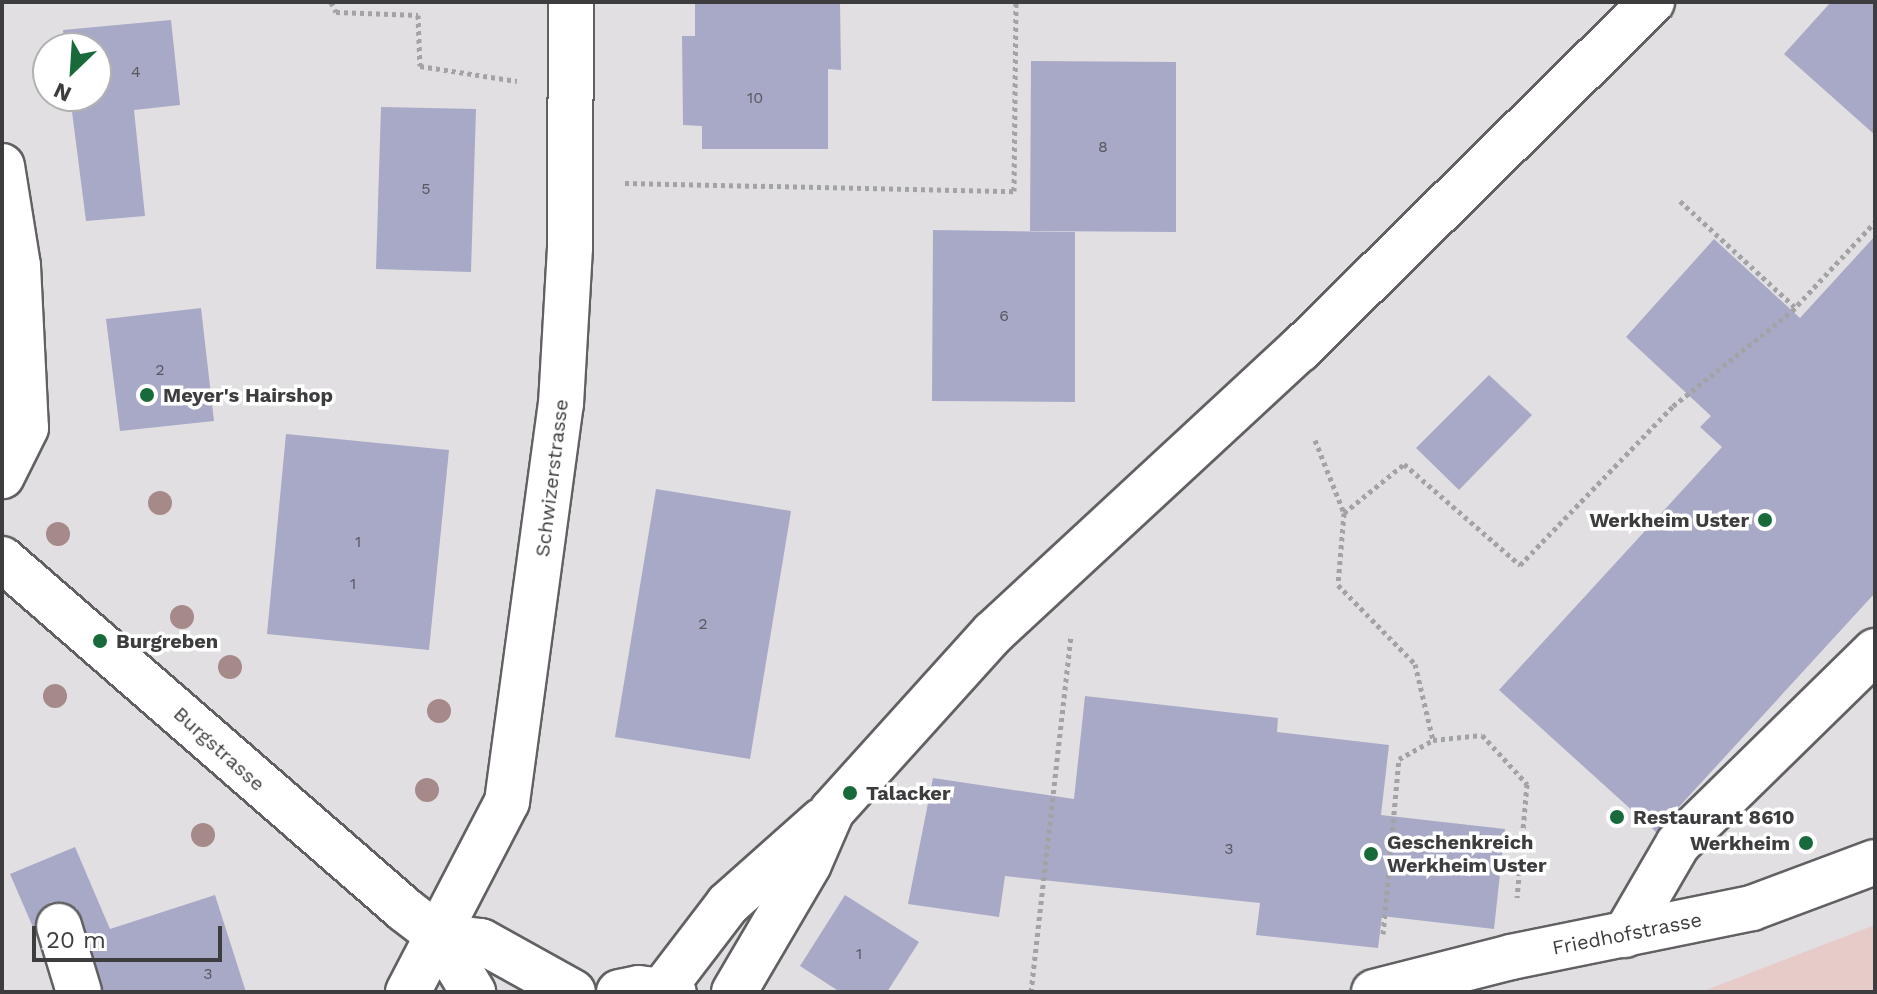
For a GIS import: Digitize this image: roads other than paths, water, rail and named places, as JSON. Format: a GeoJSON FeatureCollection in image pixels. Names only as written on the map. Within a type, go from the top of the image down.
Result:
{"type":"FeatureCollection","features":[{"type":"Feature","properties":{"kind":"street","name":"Schwizerstrasse"},"geometry":{"type":"LineString","coordinates":[[408,992],[507,802],[561,404],[572,182],[574,86],[571,2]]}},
{"type":"Feature","properties":{"kind":"street"},"geometry":{"type":"LineString","coordinates":[[619,992],[668,990],[728,904],[832,811],[1001,625],[1299,350],[1652,2]]}},
{"type":"Feature","properties":{"kind":"street"},"geometry":{"type":"LineString","coordinates":[[2,166],[18,266],[26,428],[2,476]]}},
{"type":"Feature","properties":{"kind":"street","name":"Burgstrasse"},"geometry":{"type":"LineString","coordinates":[[2,559],[439,936],[473,992]]}},
{"type":"Feature","properties":{"kind":"street"},"geometry":{"type":"LineString","coordinates":[[1625,935],[1678,844],[1717,800],[1875,651]]}},
{"type":"Feature","properties":{"kind":"street"},"geometry":{"type":"LineString","coordinates":[[734,992],[809,864],[832,811]]}},
{"type":"Feature","properties":{"kind":"street","name":"Friedhofstrasse"},"geometry":{"type":"LineString","coordinates":[[1382,991],[1511,957],[1752,908],[1875,862]]}},
{"type":"Feature","properties":{"kind":"street"},"geometry":{"type":"LineString","coordinates":[[59,926],[79,992]]}},
{"type":"Feature","properties":{"kind":"street"},"geometry":{"type":"LineString","coordinates":[[439,936],[481,941],[573,992]]}},
{"type":"Feature","properties":{"kind":"place","name":"Meyer's Hairshop"},"geometry":{"type":"Point","coordinates":[147,395]}},
{"type":"Feature","properties":{"kind":"place","name":"Werkheim Uster"},"geometry":{"type":"Point","coordinates":[1765,520]}},
{"type":"Feature","properties":{"kind":"place","name":"Burgreben"},"geometry":{"type":"Point","coordinates":[100,641]}},
{"type":"Feature","properties":{"kind":"place","name":"Talacker"},"geometry":{"type":"Point","coordinates":[850,793]}},
{"type":"Feature","properties":{"kind":"place","name":"Restaurant 8610"},"geometry":{"type":"Point","coordinates":[1617,817]}},
{"type":"Feature","properties":{"kind":"place","name":"Werkheim"},"geometry":{"type":"Point","coordinates":[1806,843]}},
{"type":"Feature","properties":{"kind":"place","name":"Geschenkreich Werkheim Uster"},"geometry":{"type":"Point","coordinates":[1371,854]}}]}
